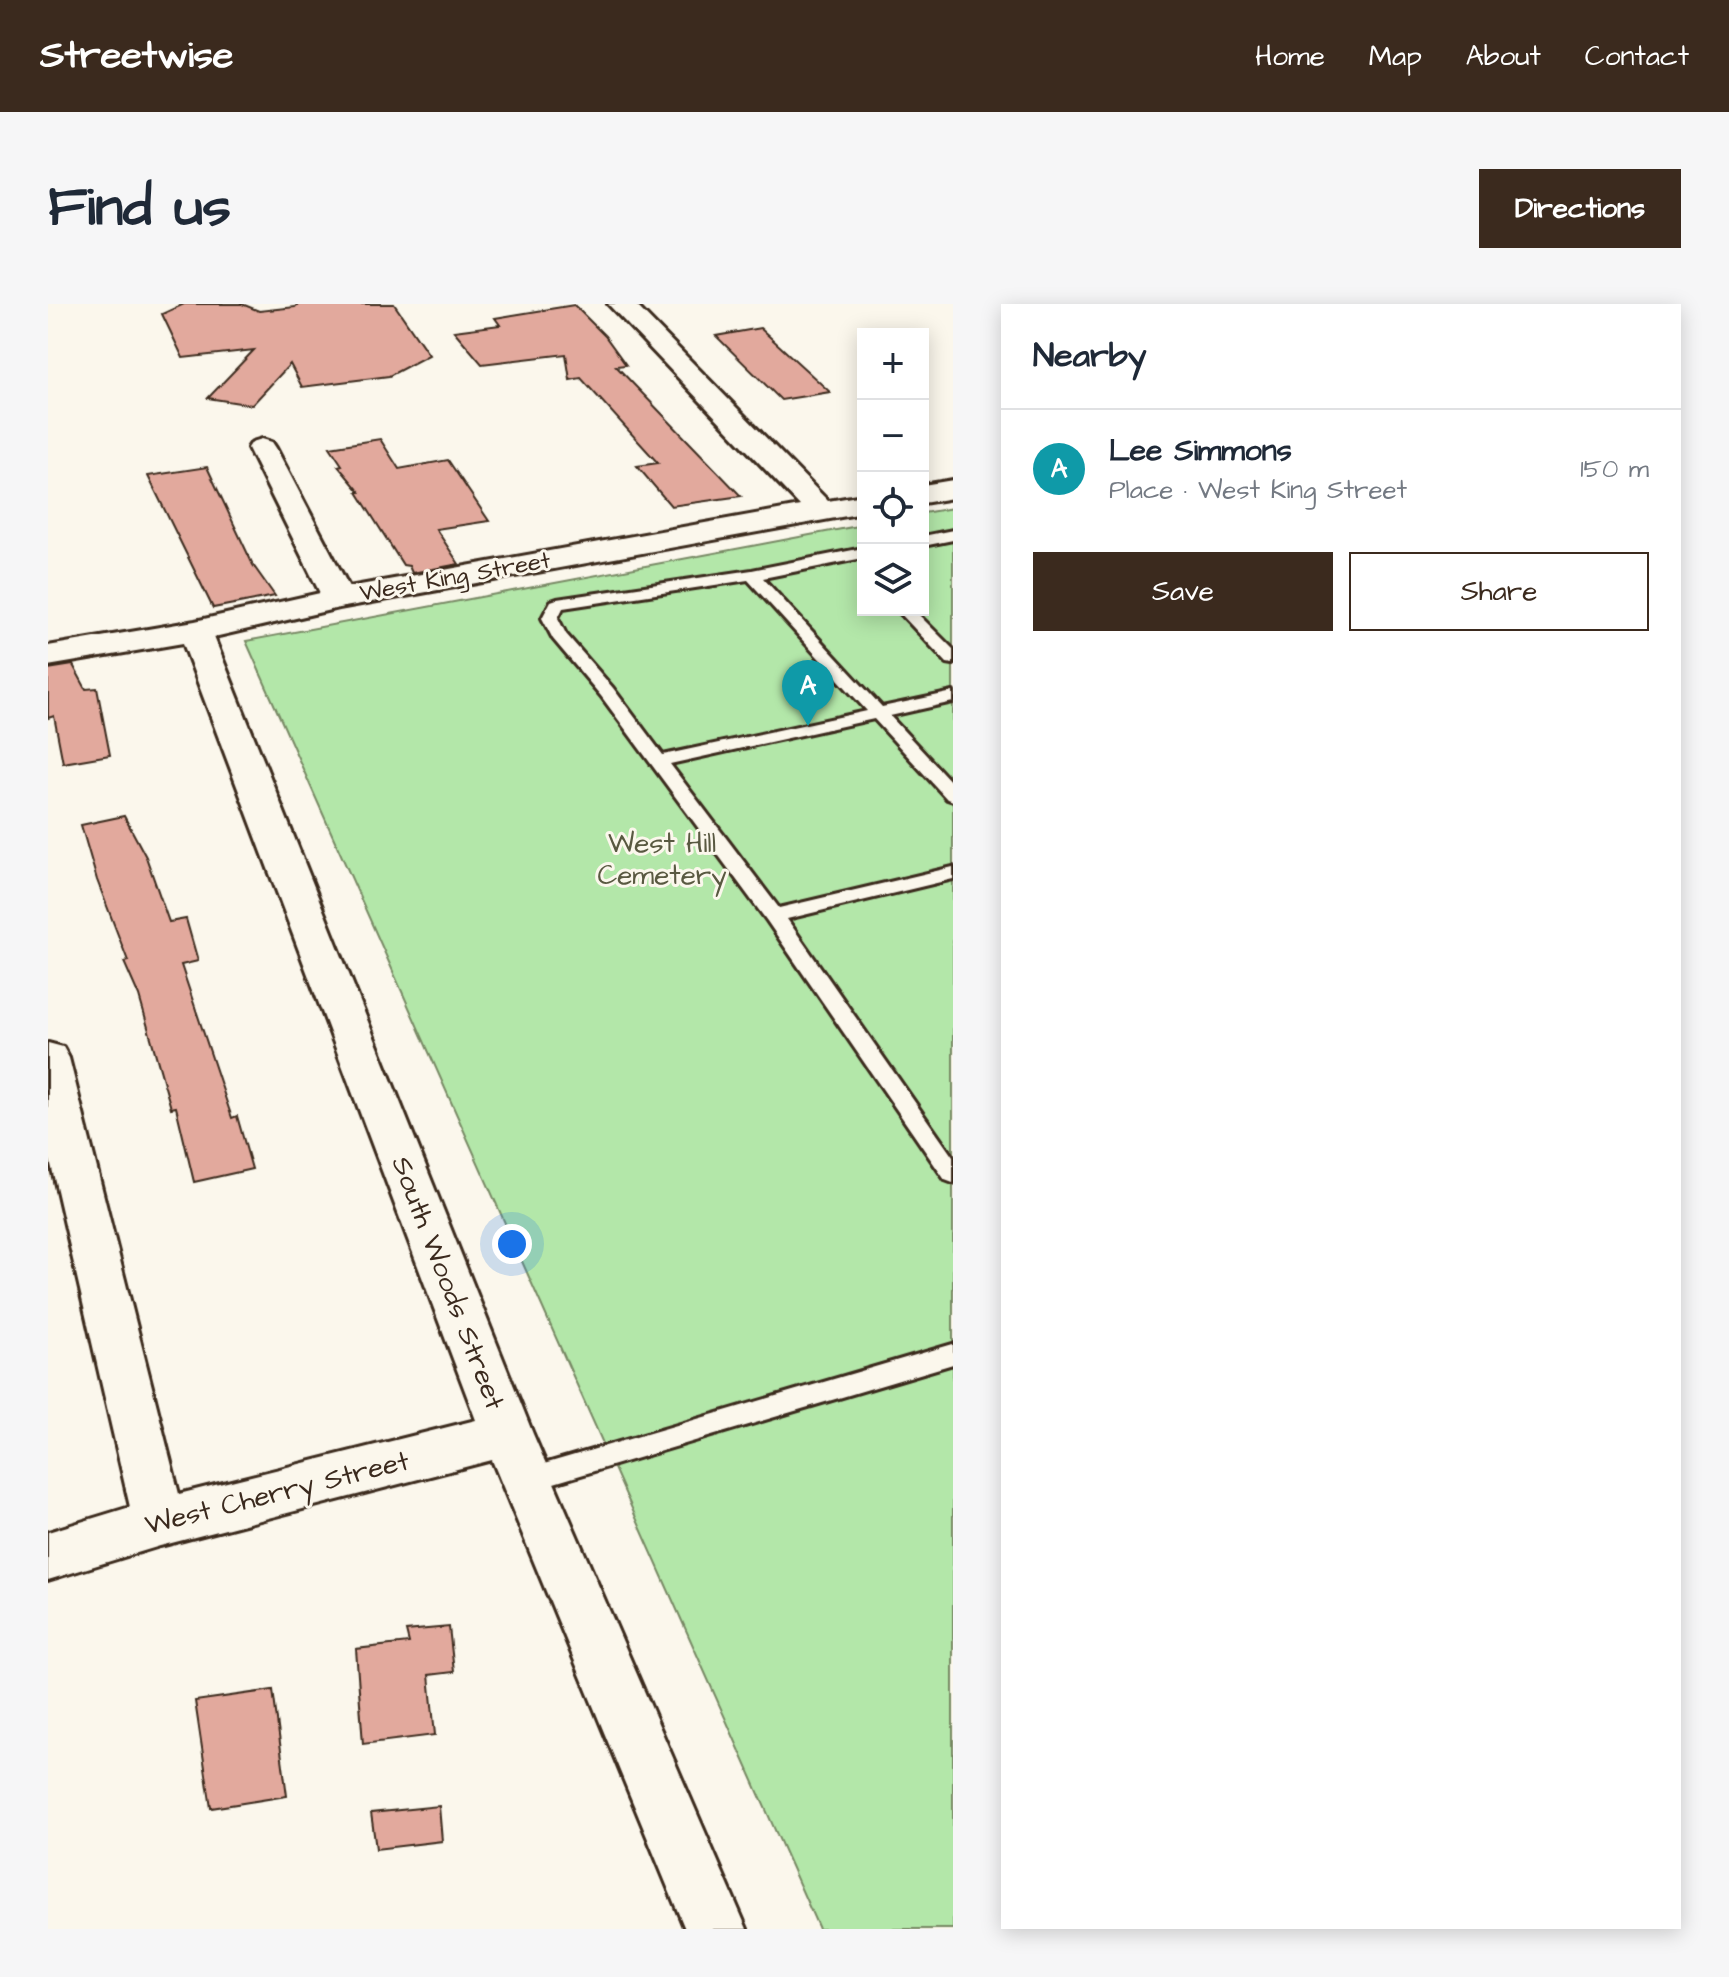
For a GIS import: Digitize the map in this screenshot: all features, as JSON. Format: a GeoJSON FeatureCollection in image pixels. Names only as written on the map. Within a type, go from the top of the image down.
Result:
{"type":"FeatureCollection","features":[{"type":"Feature","properties":{"kind":"street"},"geometry":{"type":"LineString","coordinates":[[621,304],[821,511]]}},
{"type":"Feature","properties":{"kind":"street"},"geometry":{"type":"LineString","coordinates":[[262,448],[339,598]]}},
{"type":"Feature","properties":{"kind":"street"},"geometry":{"type":"LineString","coordinates":[[929,493],[953,489]]}},
{"type":"Feature","properties":{"kind":"street","name":"West King Street"},"geometry":{"type":"LineString","coordinates":[[48,656],[195,631],[339,598],[857,505]]}},
{"type":"Feature","properties":{"kind":"street","name":"South Woods Street"},"geometry":{"type":"LineString","coordinates":[[195,631],[517,1457],[716,1929]]}},
{"type":"Feature","properties":{"kind":"street"},"geometry":{"type":"LineString","coordinates":[[48,1058],[160,1522]]}},
{"type":"Feature","properties":{"kind":"street","name":"West Cherry Street"},"geometry":{"type":"LineString","coordinates":[[48,1556],[160,1522],[517,1457]]}},
{"type":"Feature","properties":{"kind":"lane"},"geometry":{"type":"LineString","coordinates":[[929,540],[952,536]]}},
{"type":"Feature","properties":{"kind":"lane"},"geometry":{"type":"LineString","coordinates":[[857,559],[557,604],[550,618],[559,636],[607,692],[774,916],[953,1174]]}},
{"type":"Feature","properties":{"kind":"lane"},"geometry":{"type":"LineString","coordinates":[[752,575],[953,795]]}},
{"type":"Feature","properties":{"kind":"lane"},"geometry":{"type":"LineString","coordinates":[[911,616],[953,659]]}},
{"type":"Feature","properties":{"kind":"lane"},"geometry":{"type":"LineString","coordinates":[[657,762],[953,697]]}},
{"type":"Feature","properties":{"kind":"lane"},"geometry":{"type":"LineString","coordinates":[[774,916],[953,873]]}},
{"type":"Feature","properties":{"kind":"lane"},"geometry":{"type":"LineString","coordinates":[[517,1457],[953,1354]]}},
{"type":"Feature","properties":{"kind":"green space","name":"West Hill Cemetery"},"geometry":{"type":"Polygon","coordinates":[[[953,508],[953,1929],[819,1929],[246,641],[857,526],[857,616],[929,616],[929,512],[953,508]]]}},
{"type":"Feature","properties":{"kind":"building"},"geometry":{"type":"Polygon","coordinates":[[[184,304],[242,304],[259,311],[295,307],[298,304],[394,304],[429,355],[389,376],[302,387],[290,364],[252,405],[208,398],[254,350],[183,358],[162,314],[184,304]]]}},
{"type":"Feature","properties":{"kind":"building"},"geometry":{"type":"Polygon","coordinates":[[[574,305],[605,336],[626,365],[616,366],[741,496],[671,506],[637,466],[658,463],[581,378],[570,380],[566,354],[482,364],[454,331],[500,325],[495,318],[574,305]]]}},
{"type":"Feature","properties":{"kind":"building"},"geometry":{"type":"Polygon","coordinates":[[[760,328],[830,392],[781,400],[716,336],[760,328]]]}},
{"type":"Feature","properties":{"kind":"building"},"geometry":{"type":"Polygon","coordinates":[[[380,439],[399,469],[448,460],[489,521],[436,529],[459,564],[412,573],[409,566],[403,565],[357,492],[360,492],[338,466],[342,465],[330,447],[380,439]]]}},
{"type":"Feature","properties":{"kind":"building"},"geometry":{"type":"Polygon","coordinates":[[[207,467],[253,565],[275,596],[213,608],[148,476],[207,467]]]}},
{"type":"Feature","properties":{"kind":"building"},"geometry":{"type":"Polygon","coordinates":[[[73,665],[86,689],[97,688],[110,755],[63,763],[54,716],[48,718],[48,669],[73,665]]]}},
{"type":"Feature","properties":{"kind":"building"},"geometry":{"type":"Polygon","coordinates":[[[124,816],[146,857],[169,922],[186,919],[198,961],[181,965],[232,1118],[237,1116],[252,1169],[194,1182],[176,1107],[171,1108],[139,996],[124,962],[128,961],[97,880],[81,825],[124,816]]]}},
{"type":"Feature","properties":{"kind":"building"},"geometry":{"type":"Polygon","coordinates":[[[449,1627],[454,1672],[429,1675],[435,1735],[363,1744],[356,1649],[409,1643],[406,1631],[449,1627]]]}},
{"type":"Feature","properties":{"kind":"building"},"geometry":{"type":"Polygon","coordinates":[[[273,1690],[287,1796],[211,1808],[195,1701],[273,1690]]]}},
{"type":"Feature","properties":{"kind":"building"},"geometry":{"type":"Polygon","coordinates":[[[439,1806],[442,1841],[376,1849],[371,1813],[439,1806]]]}},
{"type":"Feature","properties":{"kind":"place","name":"Lee Simmons"},"geometry":{"type":"Point","coordinates":[808,726]}}]}
